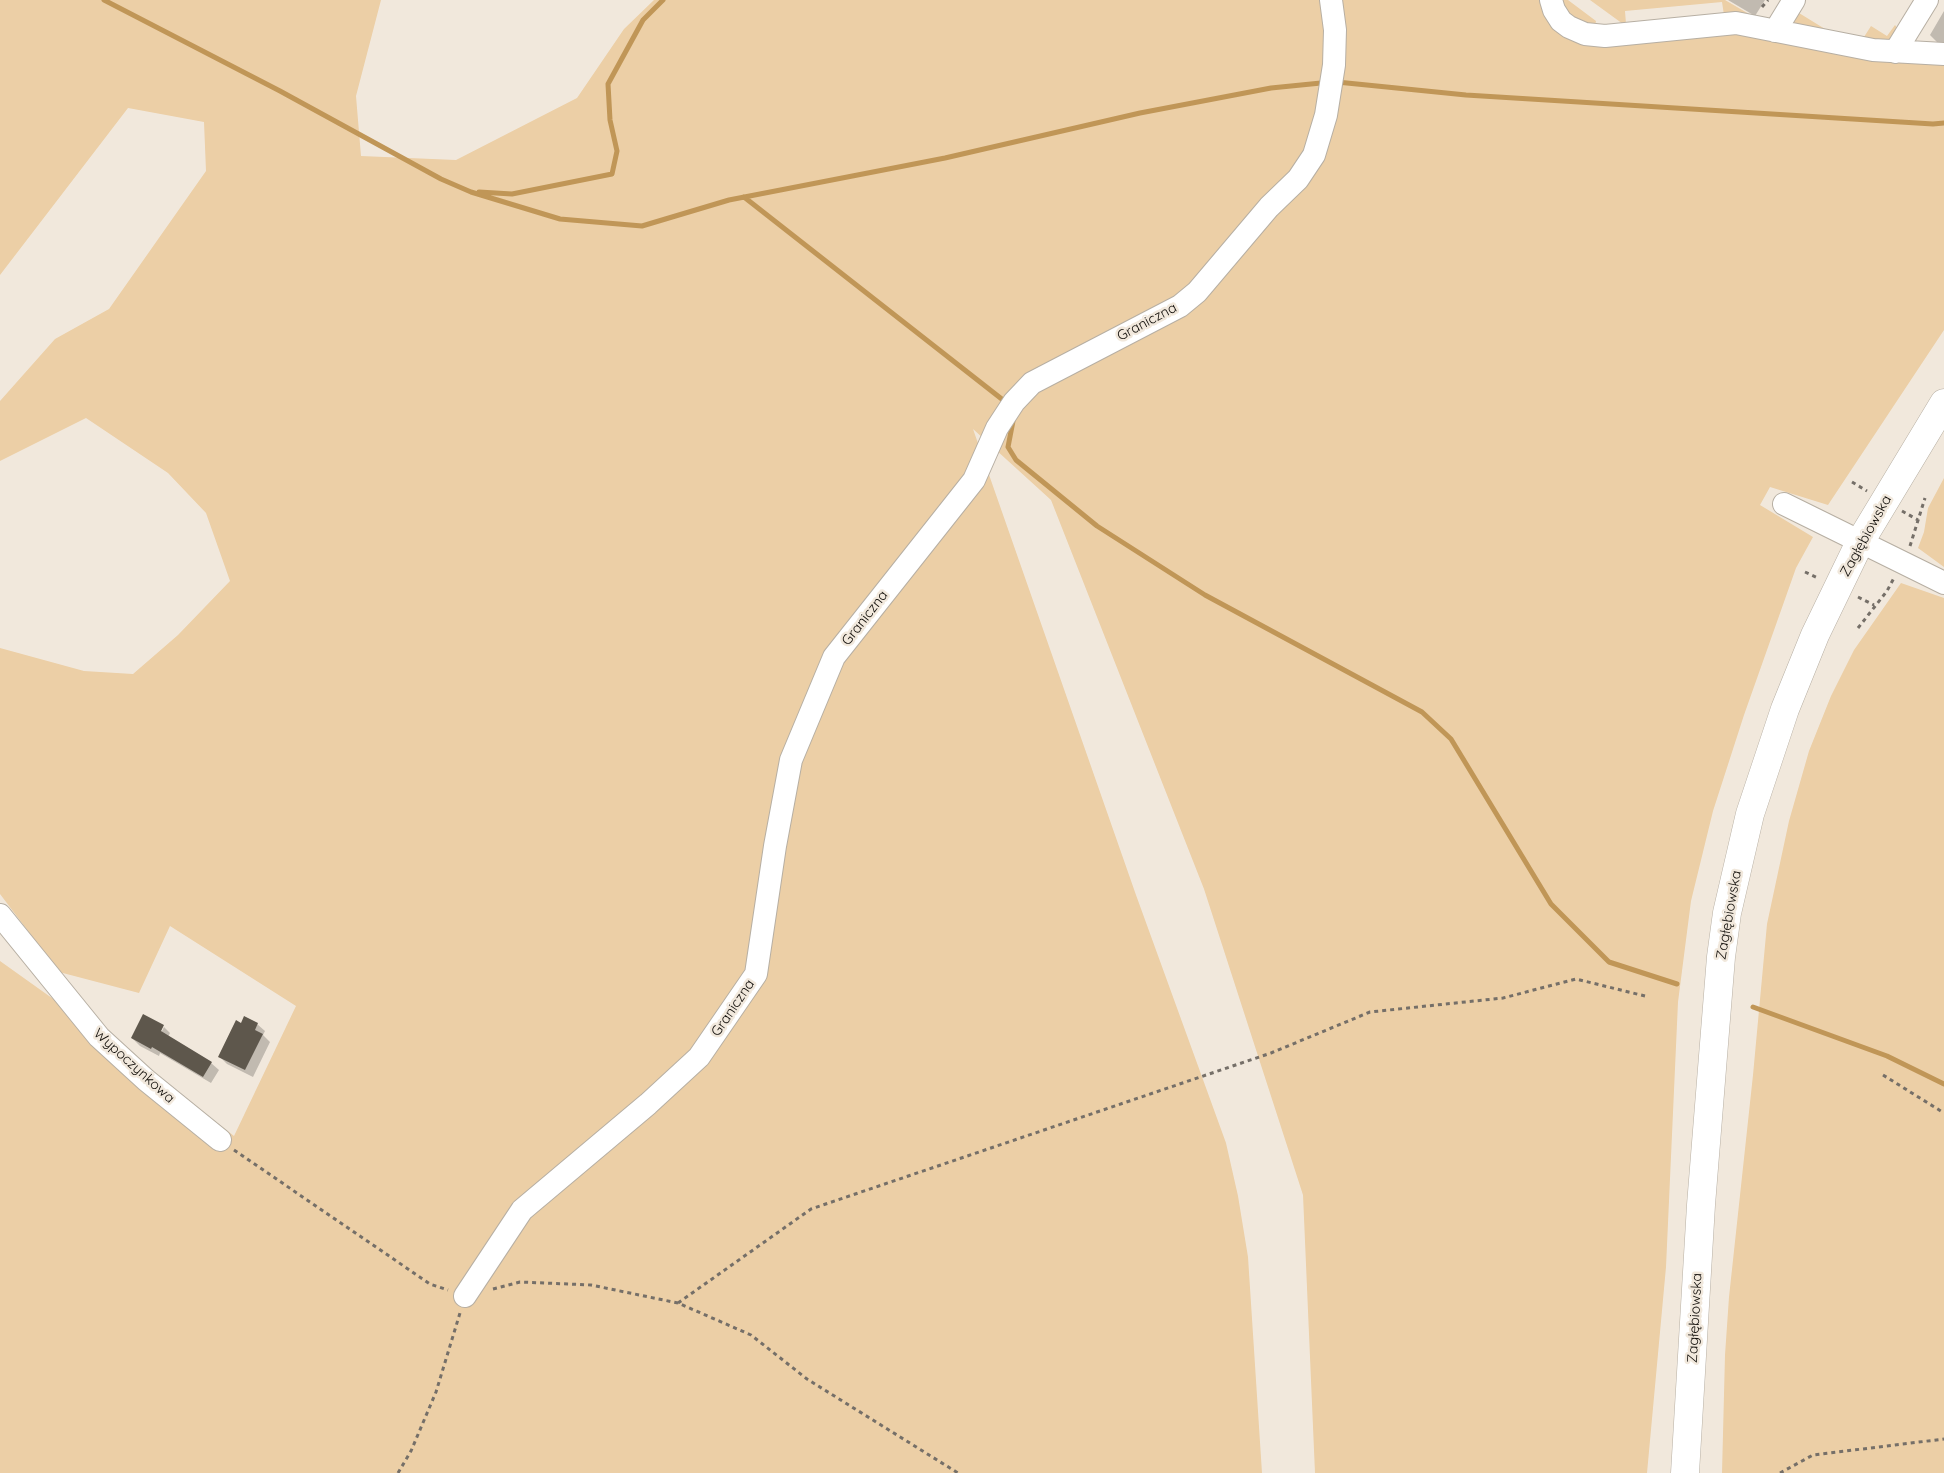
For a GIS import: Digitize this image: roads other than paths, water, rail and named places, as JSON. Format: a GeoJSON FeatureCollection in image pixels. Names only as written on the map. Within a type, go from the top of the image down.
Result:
{"type":"FeatureCollection","features":[{"type":"Feature","properties":{"kind":"main road","name":"Zagłębiowska"},"geometry":{"type":"LineString","coordinates":[[1685,1473],[1701,1205],[1721,957],[1727,913],[1750,814],[1785,709],[1815,635],[1860,542],[1944,403]]}},
{"type":"Feature","properties":{"kind":"street","name":"Graniczna"},"geometry":{"type":"LineString","coordinates":[[465,1296],[522,1210],[648,1104],[699,1057],[756,974],[775,846],[791,760],[834,657],[974,480],[997,428],[1014,402],[1032,383],[1180,306],[1196,292],[1269,207],[1304,171],[1314,156],[1326,115],[1334,65],[1334,30],[1331,0]]}},
{"type":"Feature","properties":{"kind":"street"},"geometry":{"type":"LineString","coordinates":[[1551,0],[1554,10],[1562,21],[1569,28],[1585,34],[1605,36],[1736,24],[1873,50],[1944,54]]}},
{"type":"Feature","properties":{"kind":"street"},"geometry":{"type":"LineString","coordinates":[[1776,31],[1794,0]]}},
{"type":"Feature","properties":{"kind":"street"},"geometry":{"type":"LineString","coordinates":[[1895,52],[1927,0]]}},
{"type":"Feature","properties":{"kind":"street"},"geometry":{"type":"LineString","coordinates":[[1784,504],[1944,584]]}},
{"type":"Feature","properties":{"kind":"street","name":"Wypoczynkowa"},"geometry":{"type":"LineString","coordinates":[[0,915],[99,1037],[146,1080],[220,1140]]}},
{"type":"Feature","properties":{"kind":"waterway"},"geometry":{"type":"LineString","coordinates":[[104,0],[280,91],[441,179],[471,192],[560,219],[642,226],[729,200],[945,158],[1140,113],[1271,88],[1321,83]]}},
{"type":"Feature","properties":{"kind":"waterway"},"geometry":{"type":"LineString","coordinates":[[479,192],[512,194],[612,174],[617,151],[610,120],[608,84],[643,20],[663,0]]}},
{"type":"Feature","properties":{"kind":"waterway"},"geometry":{"type":"LineString","coordinates":[[1337,82],[1466,95],[1933,124],[1944,123]]}},
{"type":"Feature","properties":{"kind":"waterway"},"geometry":{"type":"LineString","coordinates":[[744,197],[1003,400]]}},
{"type":"Feature","properties":{"kind":"waterway"},"geometry":{"type":"LineString","coordinates":[[1013,421],[1008,447],[1016,460],[1097,526],[1205,595],[1422,712],[1451,739],[1551,904],[1609,962],[1677,984]]}},
{"type":"Feature","properties":{"kind":"waterway"},"geometry":{"type":"LineString","coordinates":[[1753,1007],[1887,1056],[1944,1084]]}}]}
